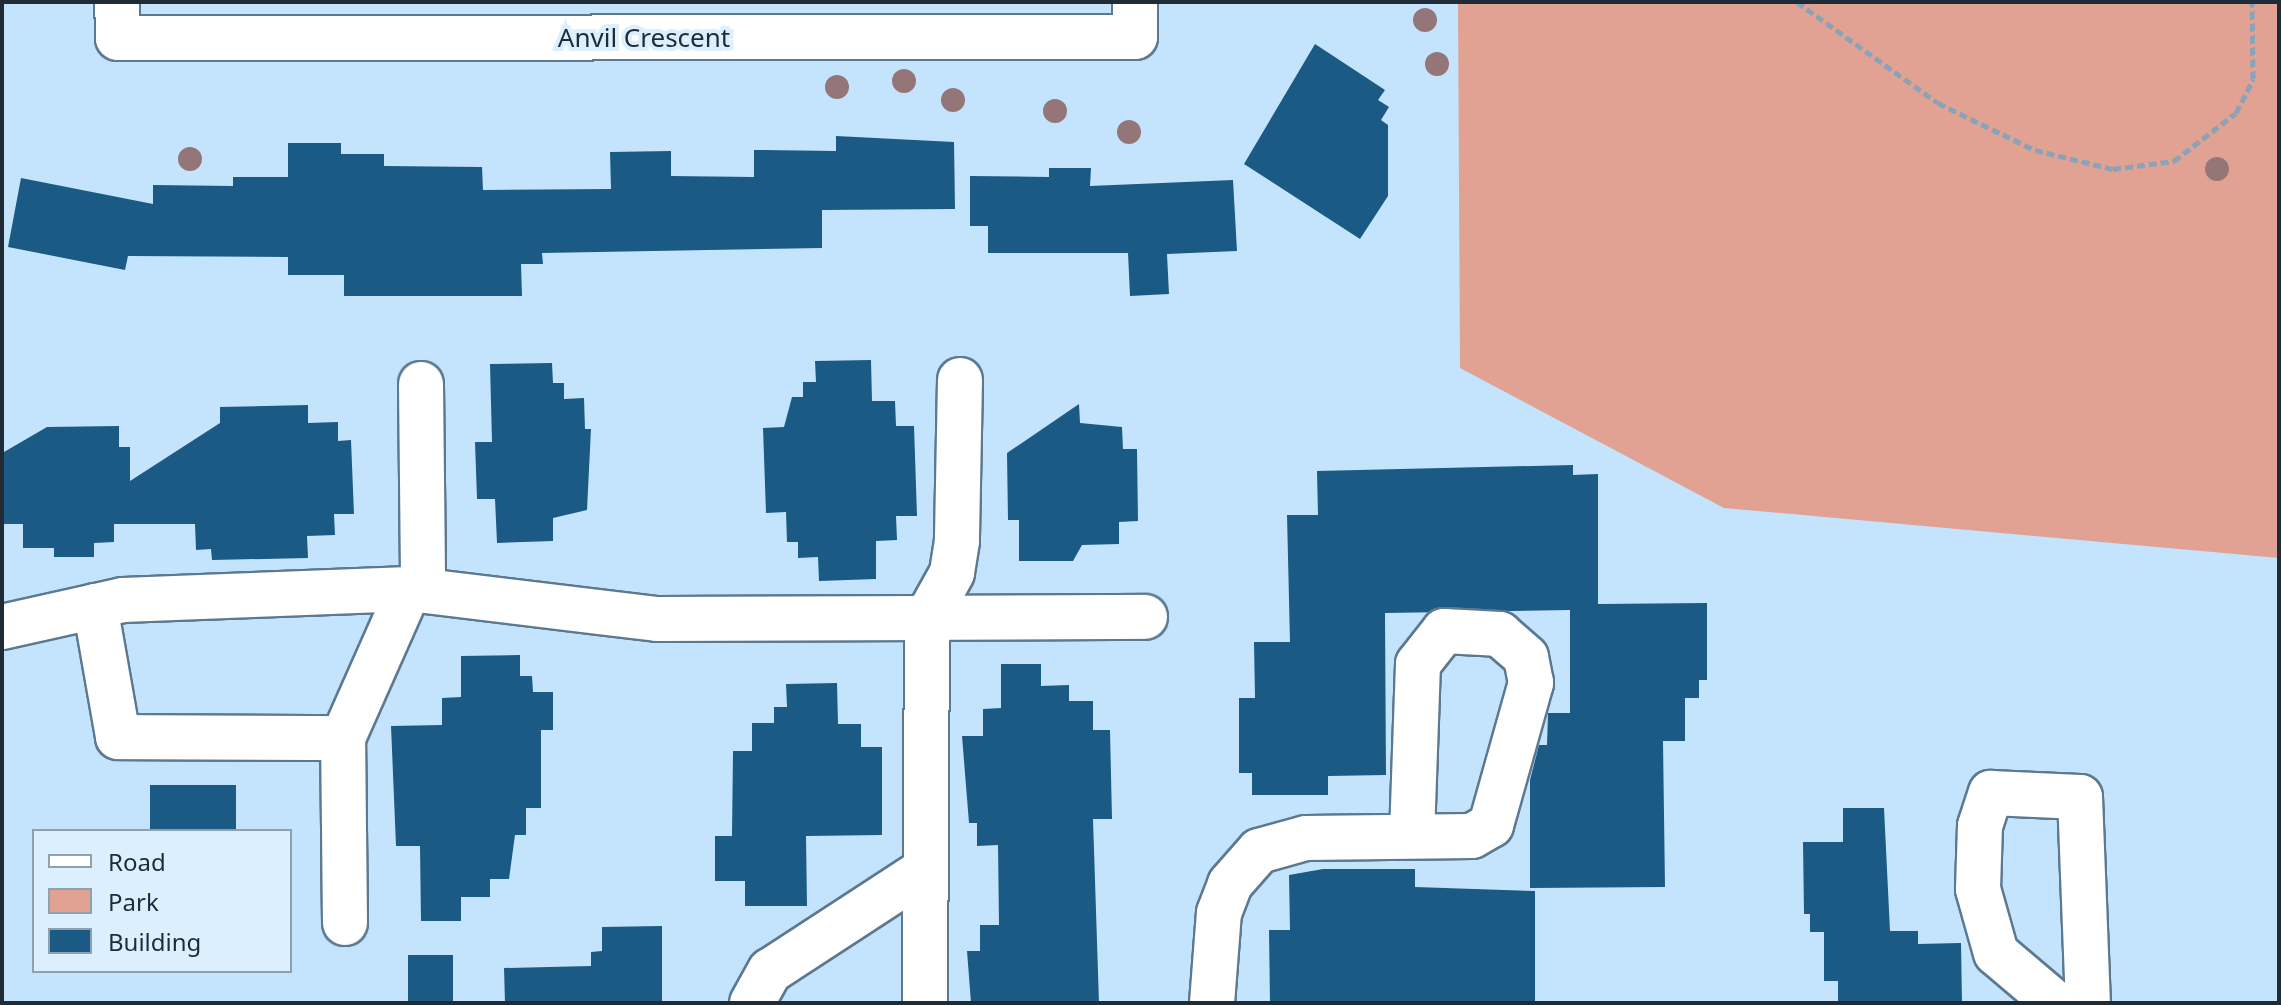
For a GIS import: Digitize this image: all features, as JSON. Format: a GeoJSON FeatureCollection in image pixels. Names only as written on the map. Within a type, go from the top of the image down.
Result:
{"type":"FeatureCollection","features":[{"type":"Feature","properties":{"kind":"street","name":"Anvil Crescent"},"geometry":{"type":"LineString","coordinates":[[118,20],[1135,37],[1135,2]]}},
{"type":"Feature","properties":{"kind":"street"},"geometry":{"type":"LineString","coordinates":[[925,1003],[927,618],[952,573],[957,541],[960,380]]}},
{"type":"Feature","properties":{"kind":"street"},"geometry":{"type":"LineString","coordinates":[[345,923],[343,738],[416,590],[421,384]]}},
{"type":"Feature","properties":{"kind":"street"},"geometry":{"type":"LineString","coordinates":[[2,627],[95,606],[416,590],[657,619],[1145,617]]}},
{"type":"Feature","properties":{"kind":"street"},"geometry":{"type":"LineString","coordinates":[[95,606],[118,737],[343,738]]}},
{"type":"Feature","properties":{"kind":"street"},"geometry":{"type":"LineString","coordinates":[[1212,1003],[1219,913],[1230,884],[1259,851],[1306,838],[1472,836],[1491,825],[1500,806],[1531,683],[1526,657],[1500,634],[1444,631],[1418,664],[1412,836]]}},
{"type":"Feature","properties":{"kind":"street"},"geometry":{"type":"LineString","coordinates":[[2055,1003],[1996,953],[1978,889],[1980,826],[1991,793],[2080,797],[2088,1003]]}},
{"type":"Feature","properties":{"kind":"street"},"geometry":{"type":"LineString","coordinates":[[752,1003],[770,971],[925,870]]}},
{"type":"Feature","properties":{"kind":"path"},"geometry":{"type":"LineString","coordinates":[[1797,2],[1860,53],[2006,138],[2076,161],[2136,169],[2192,151],[2236,113],[2253,79],[2252,2]]}},
{"type":"Feature","properties":{"kind":"green space"},"geometry":{"type":"Polygon","coordinates":[[[1458,2],[2279,2],[2279,558],[1724,508],[1460,368],[1458,2]]]}},
{"type":"Feature","properties":{"kind":"building"},"geometry":{"type":"Polygon","coordinates":[[[1315,44],[1385,90],[1378,100],[1389,107],[1381,120],[1388,125],[1388,196],[1360,239],[1244,164],[1315,44]]]}},
{"type":"Feature","properties":{"kind":"building"},"geometry":{"type":"Polygon","coordinates":[[[836,136],[954,142],[955,209],[822,210],[822,248],[542,253],[543,264],[521,264],[522,296],[344,296],[344,275],[288,275],[288,257],[128,256],[125,270],[8,247],[21,178],[153,204],[153,185],[233,186],[233,177],[288,177],[288,143],[341,143],[341,154],[384,154],[384,166],[482,167],[483,190],[611,189],[610,152],[671,151],[671,176],[754,177],[754,150],[836,151],[836,136]]]}},
{"type":"Feature","properties":{"kind":"building"},"geometry":{"type":"Polygon","coordinates":[[[1049,168],[1091,168],[1090,186],[1233,180],[1237,251],[1167,254],[1169,294],[1130,296],[1128,253],[988,253],[988,226],[970,226],[970,176],[1049,177],[1049,168]]]}},
{"type":"Feature","properties":{"kind":"building"},"geometry":{"type":"Polygon","coordinates":[[[871,360],[872,401],[895,401],[896,426],[914,426],[917,516],[896,516],[897,540],[876,541],[876,579],[819,581],[818,557],[798,558],[798,542],[787,542],[786,512],[766,513],[763,428],[784,427],[792,397],[803,397],[803,382],[816,382],[815,361],[871,360]]]}},
{"type":"Feature","properties":{"kind":"building"},"geometry":{"type":"Polygon","coordinates":[[[552,363],[553,383],[564,383],[564,399],[584,398],[585,429],[591,429],[587,510],[553,518],[553,541],[497,543],[495,499],[477,499],[475,442],[492,442],[490,364],[552,363]]]}},
{"type":"Feature","properties":{"kind":"building"},"geometry":{"type":"Polygon","coordinates":[[[1079,404],[1080,423],[1122,427],[1123,449],[1137,449],[1138,521],[1119,522],[1119,544],[1082,545],[1073,561],[1019,561],[1019,520],[1008,520],[1007,453],[1079,404]]]}},
{"type":"Feature","properties":{"kind":"building"},"geometry":{"type":"Polygon","coordinates":[[[308,405],[308,423],[338,422],[338,441],[351,440],[354,514],[334,514],[335,535],[307,536],[308,558],[212,560],[211,549],[196,550],[195,524],[114,524],[114,542],[94,543],[94,557],[54,557],[54,548],[23,548],[23,524],[2,524],[4,452],[47,427],[119,426],[119,447],[130,447],[130,481],[220,423],[220,407],[308,405]]]}},
{"type":"Feature","properties":{"kind":"building"},"geometry":{"type":"Polygon","coordinates":[[[1573,465],[1573,475],[1598,474],[1598,604],[1707,603],[1707,680],[1699,680],[1699,698],[1685,698],[1685,741],[1663,741],[1665,887],[1530,888],[1530,780],[1539,745],[1547,745],[1548,713],[1570,713],[1570,610],[1385,613],[1386,775],[1328,776],[1328,795],[1252,795],[1252,773],[1239,773],[1239,698],[1255,698],[1254,642],[1290,642],[1287,515],[1318,515],[1317,471],[1573,465]]]}},
{"type":"Feature","properties":{"kind":"building"},"geometry":{"type":"Polygon","coordinates":[[[520,655],[520,676],[532,676],[533,692],[553,692],[553,730],[541,730],[541,808],[526,808],[526,835],[515,835],[509,879],[490,879],[490,897],[461,897],[461,921],[421,921],[420,846],[396,846],[391,726],[442,725],[442,698],[461,697],[461,656],[520,655]]]}},
{"type":"Feature","properties":{"kind":"building"},"geometry":{"type":"Polygon","coordinates":[[[1001,664],[1041,664],[1041,686],[1069,685],[1069,701],[1093,701],[1093,730],[1110,730],[1112,819],[1093,819],[1099,1003],[971,1003],[967,951],[980,951],[980,925],[999,925],[998,845],[977,846],[977,823],[969,823],[962,736],[983,736],[983,709],[1001,708],[1001,664]]]}},
{"type":"Feature","properties":{"kind":"building"},"geometry":{"type":"Polygon","coordinates":[[[837,683],[838,724],[861,724],[861,747],[882,747],[882,835],[806,836],[807,906],[745,906],[745,881],[715,881],[715,836],[732,836],[733,751],[752,751],[752,723],[774,723],[774,707],[787,707],[786,684],[837,683]]]}},
{"type":"Feature","properties":{"kind":"building"},"geometry":{"type":"Polygon","coordinates":[[[150,785],[236,785],[236,829],[150,829],[150,785]]]}},
{"type":"Feature","properties":{"kind":"building"},"geometry":{"type":"Polygon","coordinates":[[[1843,808],[1884,808],[1890,931],[1918,931],[1918,944],[1961,943],[1962,1003],[1838,1003],[1838,981],[1824,981],[1824,932],[1810,932],[1810,914],[1804,914],[1803,842],[1843,842],[1843,808]]]}},
{"type":"Feature","properties":{"kind":"building"},"geometry":{"type":"Polygon","coordinates":[[[1323,869],[1415,869],[1415,887],[1535,891],[1535,1003],[1270,1003],[1269,930],[1290,930],[1289,875],[1323,869]]]}},
{"type":"Feature","properties":{"kind":"building"},"geometry":{"type":"Polygon","coordinates":[[[662,926],[662,1003],[505,1003],[504,968],[591,966],[591,952],[602,951],[602,927],[662,926]]]}},
{"type":"Feature","properties":{"kind":"building"},"geometry":{"type":"Polygon","coordinates":[[[408,955],[453,955],[453,1002],[408,1003],[408,955]]]}}]}
